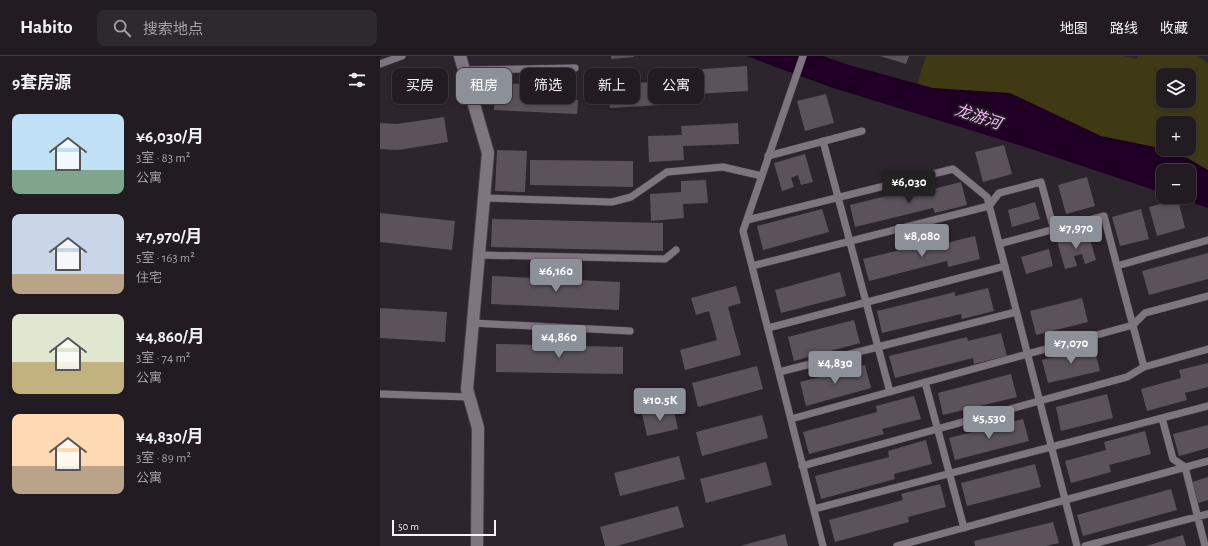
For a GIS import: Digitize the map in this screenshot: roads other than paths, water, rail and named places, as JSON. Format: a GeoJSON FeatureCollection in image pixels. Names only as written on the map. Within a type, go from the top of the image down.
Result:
{"type":"FeatureCollection","features":[{"type":"Feature","properties":{"kind":"street"},"geometry":{"type":"LineString","coordinates":[[460,56],[463,68]]}},
{"type":"Feature","properties":{"kind":"street"},"geometry":{"type":"LineString","coordinates":[[474,104],[488,153],[467,389],[478,428],[477,546]]}},
{"type":"Feature","properties":{"kind":"lane"},"geometry":{"type":"LineString","coordinates":[[380,64],[402,56]]}},
{"type":"Feature","properties":{"kind":"lane"},"geometry":{"type":"LineString","coordinates":[[803,56],[743,231],[823,546]]}},
{"type":"Feature","properties":{"kind":"lane"},"geometry":{"type":"LineString","coordinates":[[768,156],[862,131]]}},
{"type":"Feature","properties":{"kind":"lane"},"geometry":{"type":"LineString","coordinates":[[823,141],[890,392]]}},
{"type":"Feature","properties":{"kind":"lane"},"geometry":{"type":"LineString","coordinates":[[484,198],[612,202],[632,197],[667,172],[723,167],[762,176]]}},
{"type":"Feature","properties":{"kind":"lane"},"geometry":{"type":"LineString","coordinates":[[746,220],[953,169],[986,197],[1077,546]]}},
{"type":"Feature","properties":{"kind":"lane"},"geometry":{"type":"LineString","coordinates":[[752,266],[989,206],[999,193],[1041,182],[1054,230]]}},
{"type":"Feature","properties":{"kind":"lane"},"geometry":{"type":"LineString","coordinates":[[999,244],[1104,216],[1144,366]]}},
{"type":"Feature","properties":{"kind":"lane"},"geometry":{"type":"LineString","coordinates":[[1117,266],[1208,240]]}},
{"type":"Feature","properties":{"kind":"lane"},"geometry":{"type":"LineString","coordinates":[[479,255],[665,259],[676,250]]}},
{"type":"Feature","properties":{"kind":"lane"},"geometry":{"type":"LineString","coordinates":[[768,328],[1004,266]]}},
{"type":"Feature","properties":{"kind":"lane"},"geometry":{"type":"LineString","coordinates":[[791,419],[1133,325],[1145,313],[1208,296]]}},
{"type":"Feature","properties":{"kind":"lane"},"geometry":{"type":"LineString","coordinates":[[779,372],[1016,312]]}},
{"type":"Feature","properties":{"kind":"lane"},"geometry":{"type":"LineString","coordinates":[[473,323],[630,331]]}},
{"type":"Feature","properties":{"kind":"lane"},"geometry":{"type":"LineString","coordinates":[[802,466],[1127,376],[1144,366],[1208,349]]}},
{"type":"Feature","properties":{"kind":"lane"},"geometry":{"type":"LineString","coordinates":[[925,382],[964,528]]}},
{"type":"Feature","properties":{"kind":"lane"},"geometry":{"type":"LineString","coordinates":[[380,394],[469,398]]}},
{"type":"Feature","properties":{"kind":"lane"},"geometry":{"type":"LineString","coordinates":[[814,509],[1208,406]]}},
{"type":"Feature","properties":{"kind":"lane"},"geometry":{"type":"LineString","coordinates":[[1162,418],[1173,459],[1185,467],[1205,546]]}},
{"type":"Feature","properties":{"kind":"lane"},"geometry":{"type":"LineString","coordinates":[[897,546],[1208,460]]}},
{"type":"Feature","properties":{"kind":"lane"},"geometry":{"type":"LineString","coordinates":[[1085,546],[1208,514]]}},
{"type":"Feature","properties":{"kind":"water","name":"龙游河"},"geometry":{"type":"Polygon","coordinates":[[[746,56],[823,56],[849,65],[933,88],[1010,93],[1101,136],[1156,147],[1156,156],[1184,156],[1208,170],[1208,208],[1196,204],[1196,164],[1156,164],[1156,191],[1025,147],[833,88],[746,56]]]}}]}
